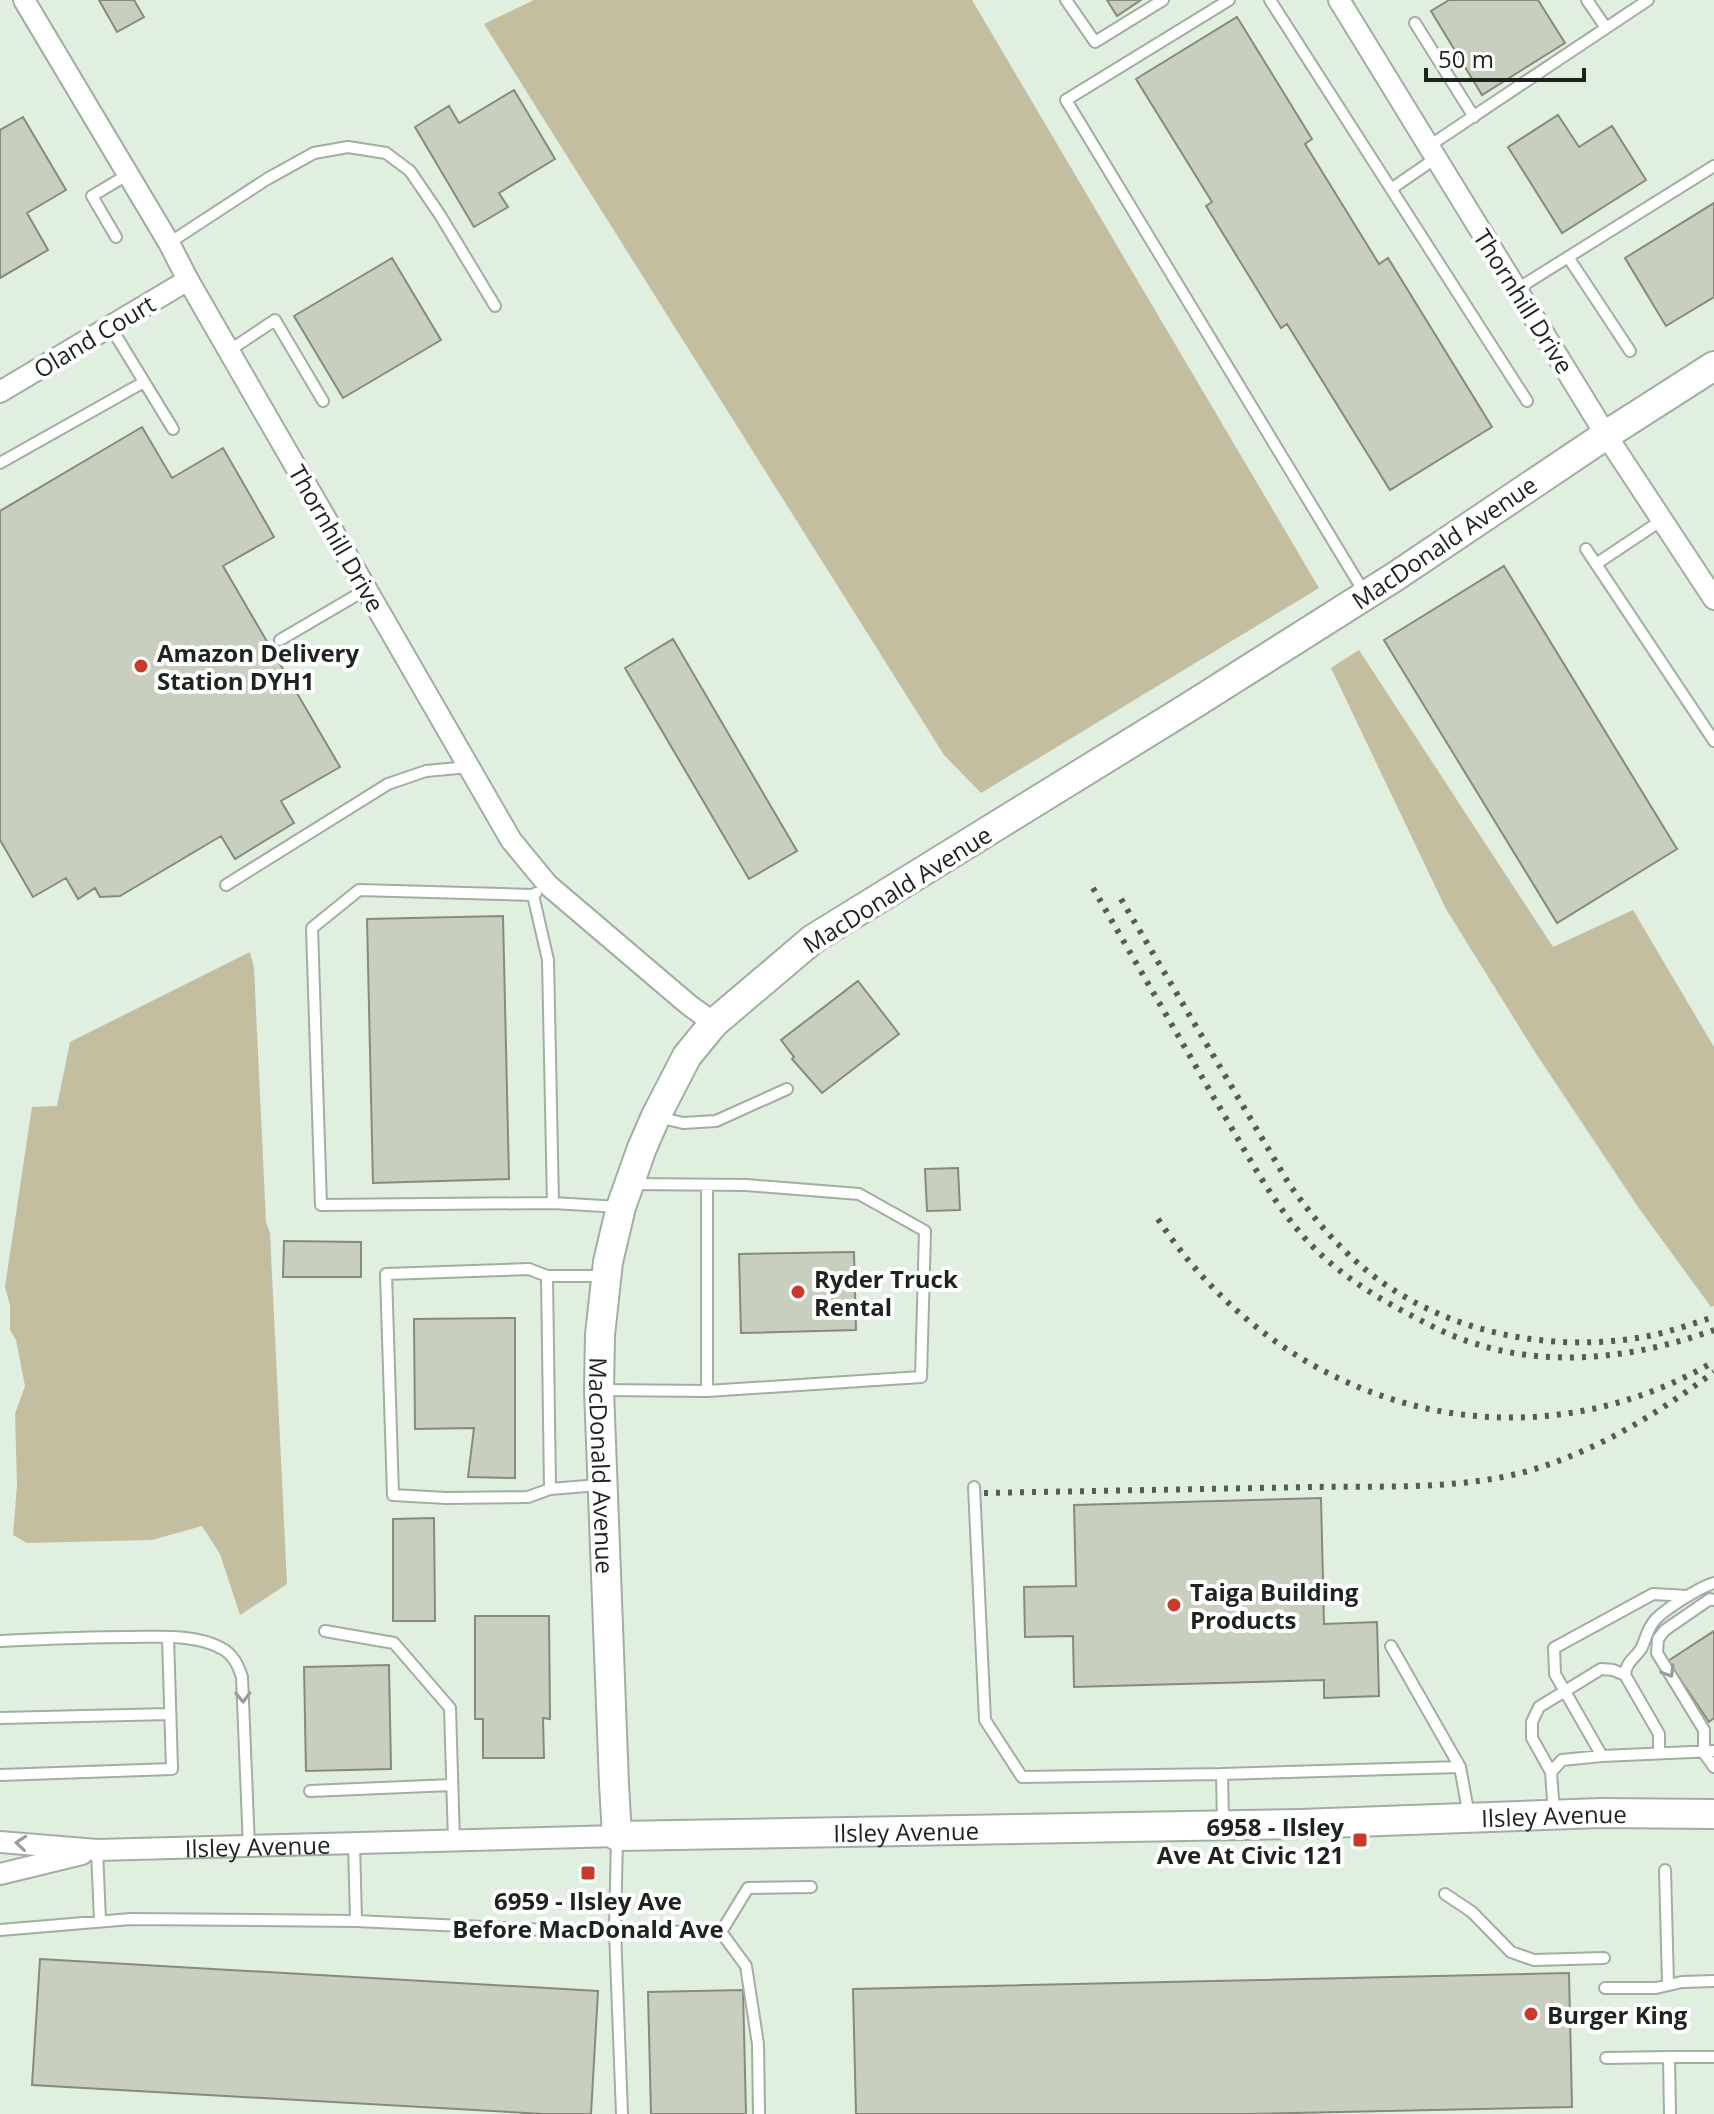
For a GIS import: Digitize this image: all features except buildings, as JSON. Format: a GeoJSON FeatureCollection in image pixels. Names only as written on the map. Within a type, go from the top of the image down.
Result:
{"type":"FeatureCollection","features":[{"type":"Feature","properties":{"kind":"street","name":"Thornhill Drive"},"geometry":{"type":"LineString","coordinates":[[24,0],[169,243],[540,890],[714,1023]]}},
{"type":"Feature","properties":{"kind":"street","name":"Thornhill Drive"},"geometry":{"type":"LineString","coordinates":[[1339,0],[1606,435],[1714,599]]}},
{"type":"Feature","properties":{"kind":"street","name":"Oland Court"},"geometry":{"type":"LineString","coordinates":[[0,392],[188,280]]}},
{"type":"Feature","properties":{"kind":"street","name":"MacDonald Avenue"},"geometry":{"type":"LineString","coordinates":[[617,1836],[599,1390],[600,1335],[608,1262],[625,1196],[656,1116],[687,1056],[714,1023],[813,939],[1366,595],[1714,366]]}},
{"type":"Feature","properties":{"kind":"street"},"geometry":{"type":"LineString","coordinates":[[1674,1813],[1714,1833]]}},
{"type":"Feature","properties":{"kind":"street","name":"Ilsley Avenue"},"geometry":{"type":"LineString","coordinates":[[0,1842],[97,1850],[617,1836],[1223,1826],[1555,1815],[1714,1814]]}},
{"type":"Feature","properties":{"kind":"street","name":"Ilsley Avenue"},"geometry":{"type":"LineString","coordinates":[[0,1874],[97,1850]]}},
{"type":"Feature","properties":{"kind":"lane"},"geometry":{"type":"LineString","coordinates":[[1066,0],[1095,42],[1163,0]]}},
{"type":"Feature","properties":{"kind":"lane"},"geometry":{"type":"LineString","coordinates":[[1229,0],[1066,100],[1366,595]]}},
{"type":"Feature","properties":{"kind":"lane"},"geometry":{"type":"LineString","coordinates":[[1270,0],[1527,401]]}},
{"type":"Feature","properties":{"kind":"lane"},"geometry":{"type":"LineString","coordinates":[[1587,0],[1606,28]]}},
{"type":"Feature","properties":{"kind":"lane"},"geometry":{"type":"LineString","coordinates":[[1391,189],[1474,117],[1648,0]]}},
{"type":"Feature","properties":{"kind":"lane"},"geometry":{"type":"LineString","coordinates":[[1415,23],[1474,117]]}},
{"type":"Feature","properties":{"kind":"lane"},"geometry":{"type":"LineString","coordinates":[[169,243],[267,179],[314,153],[348,147],[386,153],[410,171],[495,306]]}},
{"type":"Feature","properties":{"kind":"lane"},"geometry":{"type":"LineString","coordinates":[[1517,289],[1714,166]]}},
{"type":"Feature","properties":{"kind":"lane"},"geometry":{"type":"LineString","coordinates":[[116,237],[92,196],[127,175]]}},
{"type":"Feature","properties":{"kind":"lane"},"geometry":{"type":"LineString","coordinates":[[1568,257],[1630,351]]}},
{"type":"Feature","properties":{"kind":"lane"},"geometry":{"type":"LineString","coordinates":[[230,350],[275,320],[323,401]]}},
{"type":"Feature","properties":{"kind":"lane"},"geometry":{"type":"LineString","coordinates":[[110,326],[173,429]]}},
{"type":"Feature","properties":{"kind":"lane"},"geometry":{"type":"LineString","coordinates":[[0,463],[144,382]]}},
{"type":"Feature","properties":{"kind":"lane"},"geometry":{"type":"LineString","coordinates":[[1596,564],[1662,520]]}},
{"type":"Feature","properties":{"kind":"lane"},"geometry":{"type":"LineString","coordinates":[[1586,549],[1712,734]]}},
{"type":"Feature","properties":{"kind":"lane"},"geometry":{"type":"LineString","coordinates":[[280,640],[367,589]]}},
{"type":"Feature","properties":{"kind":"lane"},"geometry":{"type":"LineString","coordinates":[[226,885],[388,784],[426,771],[469,767]]}},
{"type":"Feature","properties":{"kind":"lane"},"geometry":{"type":"LineString","coordinates":[[553,1203],[548,960],[540,890],[359,890],[312,928],[321,1205],[553,1203],[707,1185],[746,1185],[859,1194],[925,1231],[921,1377],[707,1391],[599,1390]]}},
{"type":"Feature","properties":{"kind":"lane"},"geometry":{"type":"LineString","coordinates":[[656,1116],[683,1123],[716,1121],[787,1089]]}},
{"type":"Feature","properties":{"kind":"lane"},"geometry":{"type":"LineString","coordinates":[[707,1185],[707,1391]]}},
{"type":"Feature","properties":{"kind":"lane"},"geometry":{"type":"LineString","coordinates":[[603,1485],[550,1489],[528,1497],[393,1495],[386,1274],[529,1269],[547,1276],[606,1276]]}},
{"type":"Feature","properties":{"kind":"lane"},"geometry":{"type":"LineString","coordinates":[[547,1276],[550,1489]]}},
{"type":"Feature","properties":{"kind":"lane"},"geometry":{"type":"LineString","coordinates":[[974,1487],[985,1720],[1022,1777],[1460,1767]]}},
{"type":"Feature","properties":{"kind":"lane"},"geometry":{"type":"LineString","coordinates":[[1659,1753],[1659,1734],[1625,1675],[1626,1666],[1641,1649],[1656,1619],[1688,1596],[1713,1584]]}},
{"type":"Feature","properties":{"kind":"lane"},"geometry":{"type":"LineString","coordinates":[[1602,1756],[1555,1674],[1554,1648],[1653,1594],[1688,1596]]}},
{"type":"Feature","properties":{"kind":"lane"},"geometry":{"type":"LineString","coordinates":[[1714,1600],[1710,1599],[1665,1630],[1658,1639],[1657,1653],[1704,1730],[1714,1767]]}},
{"type":"Feature","properties":{"kind":"lane"},"geometry":{"type":"LineString","coordinates":[[325,1631],[394,1643],[450,1708],[454,1841]]}},
{"type":"Feature","properties":{"kind":"lane"},"geometry":{"type":"LineString","coordinates":[[0,1775],[172,1769],[168,1637]]}},
{"type":"Feature","properties":{"kind":"lane"},"geometry":{"type":"LineString","coordinates":[[0,1641],[168,1637],[201,1641],[223,1648],[236,1661],[242,1677],[249,1847]]}},
{"type":"Feature","properties":{"kind":"lane"},"geometry":{"type":"LineString","coordinates":[[1391,1646],[1460,1767],[1469,1818]]}},
{"type":"Feature","properties":{"kind":"lane"},"geometry":{"type":"LineString","coordinates":[[1555,1815],[1551,1772],[1532,1738],[1532,1722],[1539,1707],[1601,1669],[1625,1675]]}},
{"type":"Feature","properties":{"kind":"lane"},"geometry":{"type":"LineString","coordinates":[[0,1718],[170,1714]]}},
{"type":"Feature","properties":{"kind":"lane"},"geometry":{"type":"LineString","coordinates":[[1551,1772],[1562,1760],[1709,1752]]}},
{"type":"Feature","properties":{"kind":"lane"},"geometry":{"type":"LineString","coordinates":[[1222,1774],[1223,1826]]}},
{"type":"Feature","properties":{"kind":"lane"},"geometry":{"type":"LineString","coordinates":[[310,1791],[452,1785]]}},
{"type":"Feature","properties":{"kind":"lane"},"geometry":{"type":"LineString","coordinates":[[617,1836],[615,1931],[622,2114]]}},
{"type":"Feature","properties":{"kind":"lane"},"geometry":{"type":"LineString","coordinates":[[354,1843],[356,1921]]}},
{"type":"Feature","properties":{"kind":"lane"},"geometry":{"type":"LineString","coordinates":[[97,1850],[100,1921]]}},
{"type":"Feature","properties":{"kind":"lane"},"geometry":{"type":"LineString","coordinates":[[1665,1870],[1668,1984]]}},
{"type":"Feature","properties":{"kind":"lane"},"geometry":{"type":"LineString","coordinates":[[721,1932],[748,1888],[811,1887]]}},
{"type":"Feature","properties":{"kind":"lane"},"geometry":{"type":"LineString","coordinates":[[1445,1894],[1472,1912],[1511,1952],[1534,1960],[1604,1958]]}},
{"type":"Feature","properties":{"kind":"lane"},"geometry":{"type":"LineString","coordinates":[[0,1930],[131,1919],[356,1921],[568,1931],[721,1932]]}},
{"type":"Feature","properties":{"kind":"lane"},"geometry":{"type":"LineString","coordinates":[[721,1932],[746,1966],[758,2044],[759,2114]]}},
{"type":"Feature","properties":{"kind":"lane"},"geometry":{"type":"LineString","coordinates":[[1605,1988],[1656,1988],[1668,1984],[1714,1981]]}},
{"type":"Feature","properties":{"kind":"lane"},"geometry":{"type":"LineString","coordinates":[[1669,2057],[1670,2114]]}},
{"type":"Feature","properties":{"kind":"lane"},"geometry":{"type":"LineString","coordinates":[[1606,2058],[1714,2057]]}},
{"type":"Feature","properties":{"kind":"shaded area"},"geometry":{"type":"Polygon","coordinates":[[[534,0],[972,0],[1319,588],[981,793],[944,755],[484,24],[534,0]]]}},
{"type":"Feature","properties":{"kind":"shaded area"},"geometry":{"type":"Polygon","coordinates":[[[1359,650],[1553,947],[1633,910],[1714,1047],[1714,1306],[1711,1307],[1638,1207],[1533,1049],[1446,909],[1331,668],[1359,650]]]}},
{"type":"Feature","properties":{"kind":"shaded area"},"geometry":{"type":"Polygon","coordinates":[[[250,952],[254,968],[266,1222],[270,1233],[287,1584],[240,1615],[220,1554],[202,1526],[152,1540],[27,1543],[13,1535],[17,1485],[15,1414],[25,1386],[16,1340],[10,1330],[10,1305],[5,1287],[32,1107],[57,1106],[70,1042],[250,952]]]}},
{"type":"Feature","properties":{"kind":"railway"},"geometry":{"type":"LineString","coordinates":[[1093,888],[1266,1186],[1303,1236],[1348,1277],[1386,1302],[1452,1335],[1500,1350],[1531,1355],[1593,1357],[1624,1353],[1714,1330]]}},
{"type":"Feature","properties":{"kind":"railway"},"geometry":{"type":"LineString","coordinates":[[1121,899],[1289,1184],[1332,1237],[1378,1280],[1448,1318],[1524,1338],[1604,1342],[1670,1331],[1714,1317]]}},
{"type":"Feature","properties":{"kind":"railway"},"geometry":{"type":"LineString","coordinates":[[1158,1219],[1209,1283],[1268,1336],[1334,1376],[1406,1403],[1480,1416],[1557,1415],[1634,1398],[1710,1364]]}},
{"type":"Feature","properties":{"kind":"railway"},"geometry":{"type":"LineString","coordinates":[[984,1493],[1420,1486],[1502,1477],[1553,1463],[1602,1442],[1648,1417],[1714,1372]]}},
{"type":"Feature","properties":{"kind":"place","name":"Amazon Delivery Station DYH1"},"geometry":{"type":"Point","coordinates":[141,666]}},
{"type":"Feature","properties":{"kind":"place","name":"Ryder Truck Rental"},"geometry":{"type":"Point","coordinates":[798,1292]}},
{"type":"Feature","properties":{"kind":"place","name":"Taiga Building Products"},"geometry":{"type":"Point","coordinates":[1174,1605]}},
{"type":"Feature","properties":{"kind":"place","name":"6958 - Ilsley Ave At Civic 121"},"geometry":{"type":"Point","coordinates":[1360,1840]}},
{"type":"Feature","properties":{"kind":"place","name":"6959 - Ilsley Ave Before MacDonald Ave"},"geometry":{"type":"Point","coordinates":[588,1873]}},
{"type":"Feature","properties":{"kind":"place","name":"Burger King"},"geometry":{"type":"Point","coordinates":[1531,2014]}}]}
